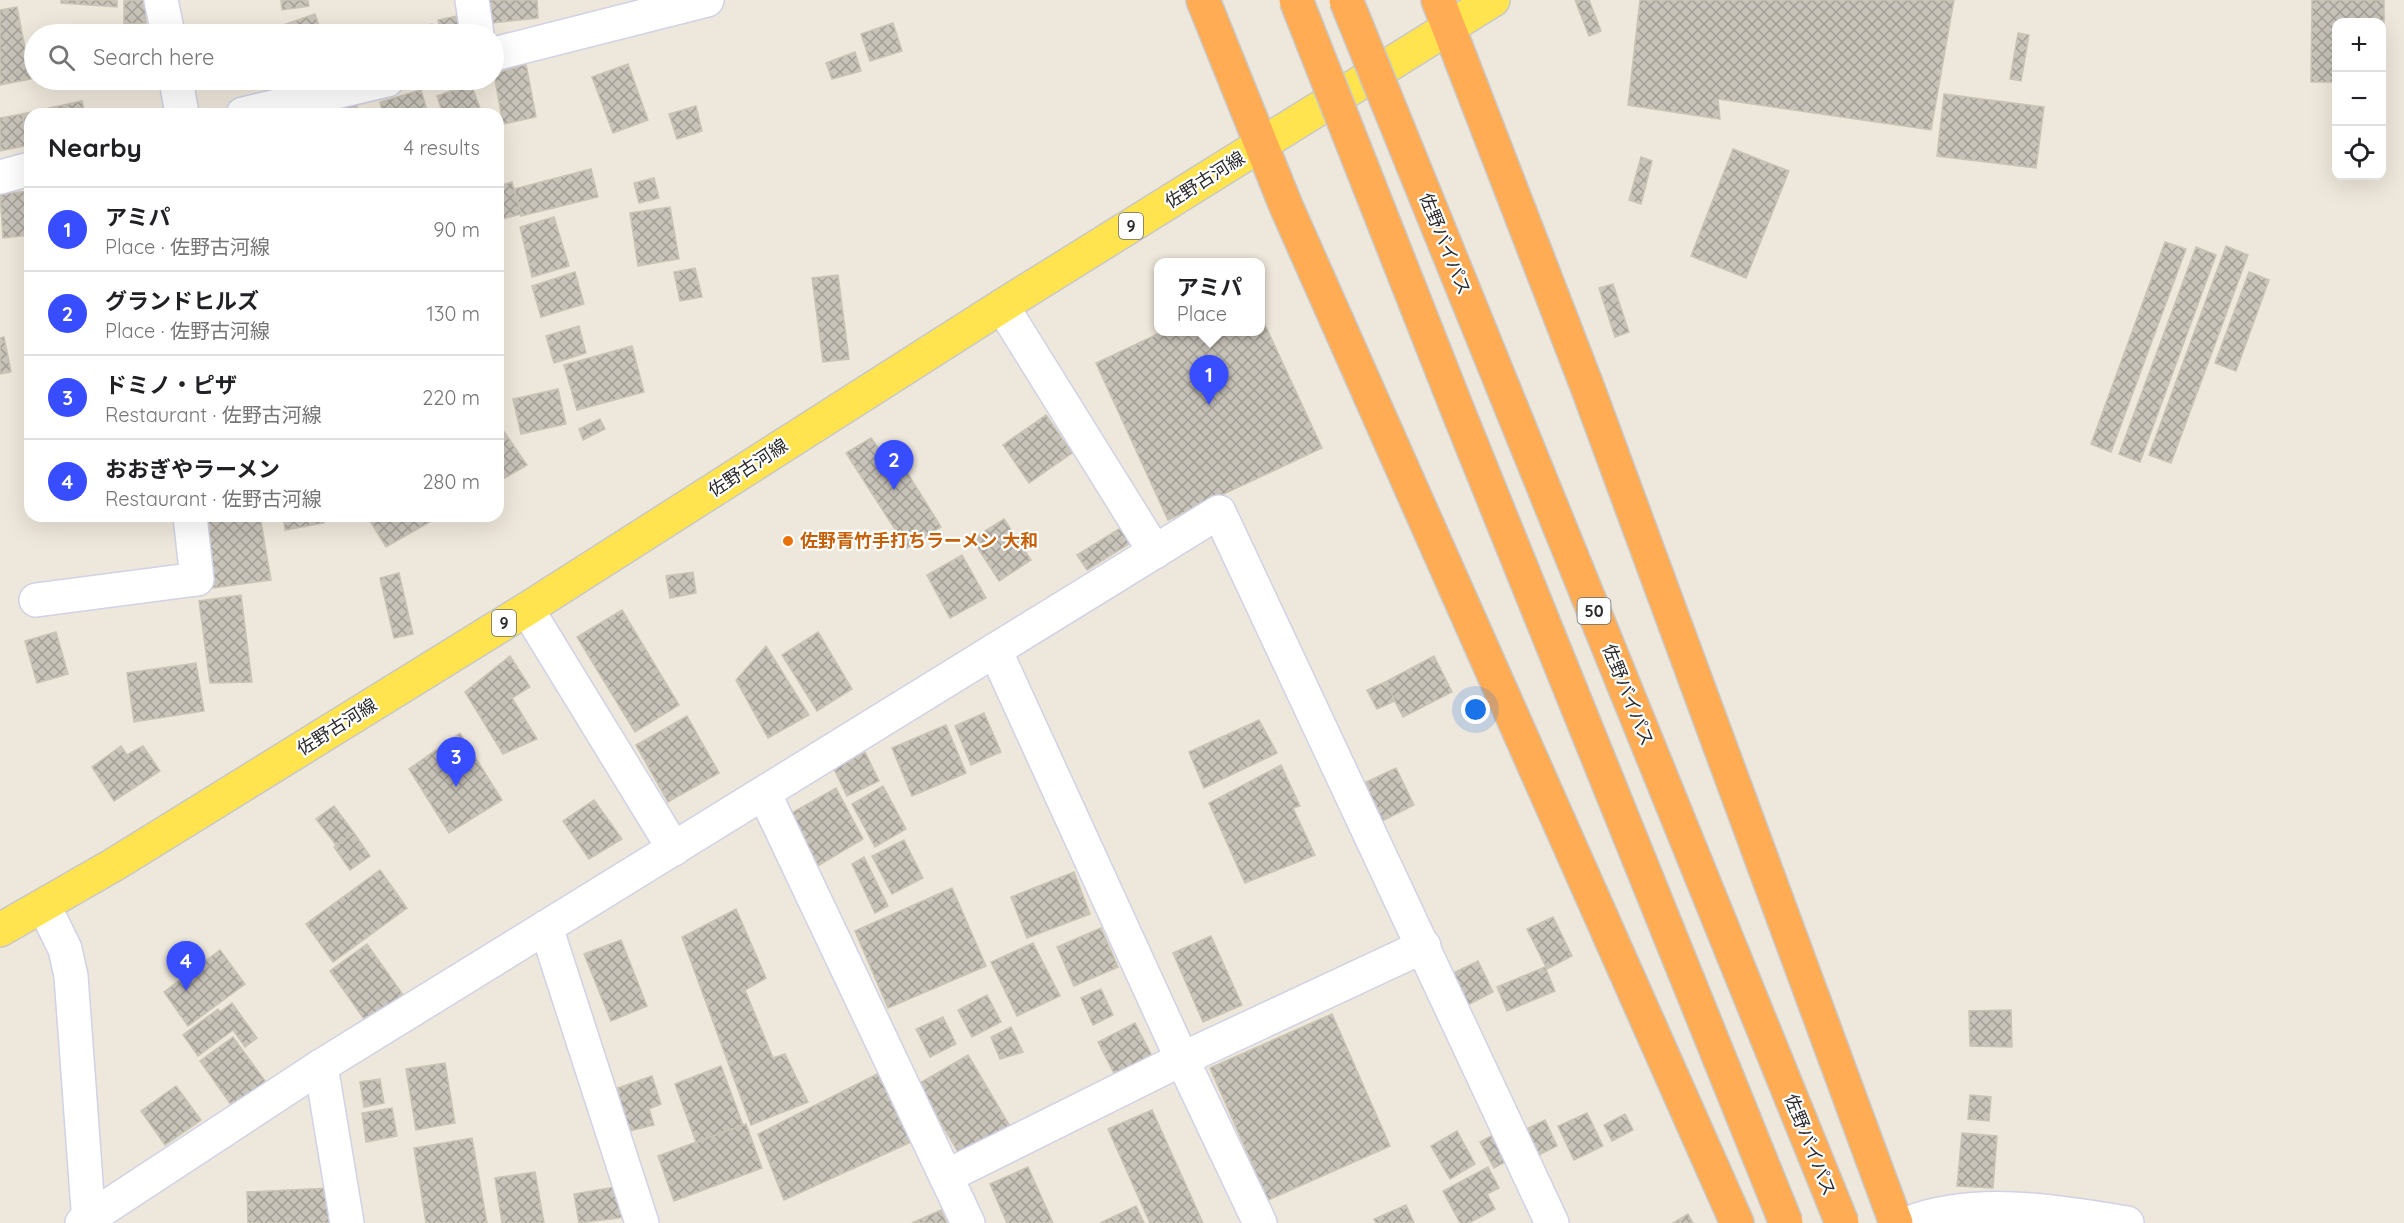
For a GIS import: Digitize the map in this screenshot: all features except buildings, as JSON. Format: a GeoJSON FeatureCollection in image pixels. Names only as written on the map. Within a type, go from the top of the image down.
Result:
{"type":"FeatureCollection","features":[{"type":"Feature","properties":{"kind":"highway"},"geometry":{"type":"LineString","coordinates":[[1203,0],[1260,146],[1737,1223]]}},
{"type":"Feature","properties":{"kind":"highway"},"geometry":{"type":"LineString","coordinates":[[1296,0],[1458,411],[1786,1223]]}},
{"type":"Feature","properties":{"kind":"highway","name":"佐野バイパス"},"geometry":{"type":"LineString","coordinates":[[1346,0],[1842,1223]]}},
{"type":"Feature","properties":{"kind":"highway"},"geometry":{"type":"LineString","coordinates":[[1444,14],[1632,508],[1896,1223]]}},
{"type":"Feature","properties":{"kind":"main road","name":"佐野古河線"},"geometry":{"type":"LineString","coordinates":[[0,930],[44,906],[527,609],[1002,306],[1260,146],[1444,14],[1493,0]]}},
{"type":"Feature","properties":{"kind":"street"},"geometry":{"type":"LineString","coordinates":[[161,0],[166,24]]}},
{"type":"Feature","properties":{"kind":"street"},"geometry":{"type":"LineString","coordinates":[[472,0],[476,24]]}},
{"type":"Feature","properties":{"kind":"street"},"geometry":{"type":"LineString","coordinates":[[504,51],[707,0]]}},
{"type":"Feature","properties":{"kind":"street"},"geometry":{"type":"LineString","coordinates":[[178,90],[181,108]]}},
{"type":"Feature","properties":{"kind":"street"},"geometry":{"type":"LineString","coordinates":[[268,108],[345,90]]}},
{"type":"Feature","properties":{"kind":"street"},"geometry":{"type":"LineString","coordinates":[[0,177],[24,171]]}},
{"type":"Feature","properties":{"kind":"street"},"geometry":{"type":"LineString","coordinates":[[1002,306],[1155,552]]}},
{"type":"Feature","properties":{"kind":"street"},"geometry":{"type":"LineString","coordinates":[[44,906],[65,949],[71,976],[87,1222],[321,1066],[1220,512],[1552,1223]]}},
{"type":"Feature","properties":{"kind":"street"},"geometry":{"type":"LineString","coordinates":[[36,600],[197,579],[191,522]]}},
{"type":"Feature","properties":{"kind":"street"},"geometry":{"type":"LineString","coordinates":[[527,609],[674,849]]}},
{"type":"Feature","properties":{"kind":"street"},"geometry":{"type":"LineString","coordinates":[[995,650],[1182,1059],[1260,1223]]}},
{"type":"Feature","properties":{"kind":"street"},"geometry":{"type":"LineString","coordinates":[[764,793],[968,1223]]}},
{"type":"Feature","properties":{"kind":"street"},"geometry":{"type":"LineString","coordinates":[[546,927],[642,1223]]}},
{"type":"Feature","properties":{"kind":"street"},"geometry":{"type":"LineString","coordinates":[[947,1176],[1182,1059],[1424,946]]}},
{"type":"Feature","properties":{"kind":"street"},"geometry":{"type":"LineString","coordinates":[[321,1066],[347,1223]]}},
{"type":"Feature","properties":{"kind":"street"},"geometry":{"type":"LineString","coordinates":[[1909,1223],[1950,1211],[2037,1209],[2127,1223]]}},
{"type":"Feature","properties":{"kind":"place","name":"アミパ"},"geometry":{"type":"Point","coordinates":[1209,405]}},
{"type":"Feature","properties":{"kind":"place","name":"グランドヒルズ"},"geometry":{"type":"Point","coordinates":[894,490]}},
{"type":"Feature","properties":{"kind":"place","name":"佐野青竹手打ちラーメン 大和"},"geometry":{"type":"Point","coordinates":[788,541]}},
{"type":"Feature","properties":{"kind":"place","name":"ドミノ・ピザ"},"geometry":{"type":"Point","coordinates":[456,787]}},
{"type":"Feature","properties":{"kind":"place","name":"おおぎやラーメン"},"geometry":{"type":"Point","coordinates":[186,991]}}]}
